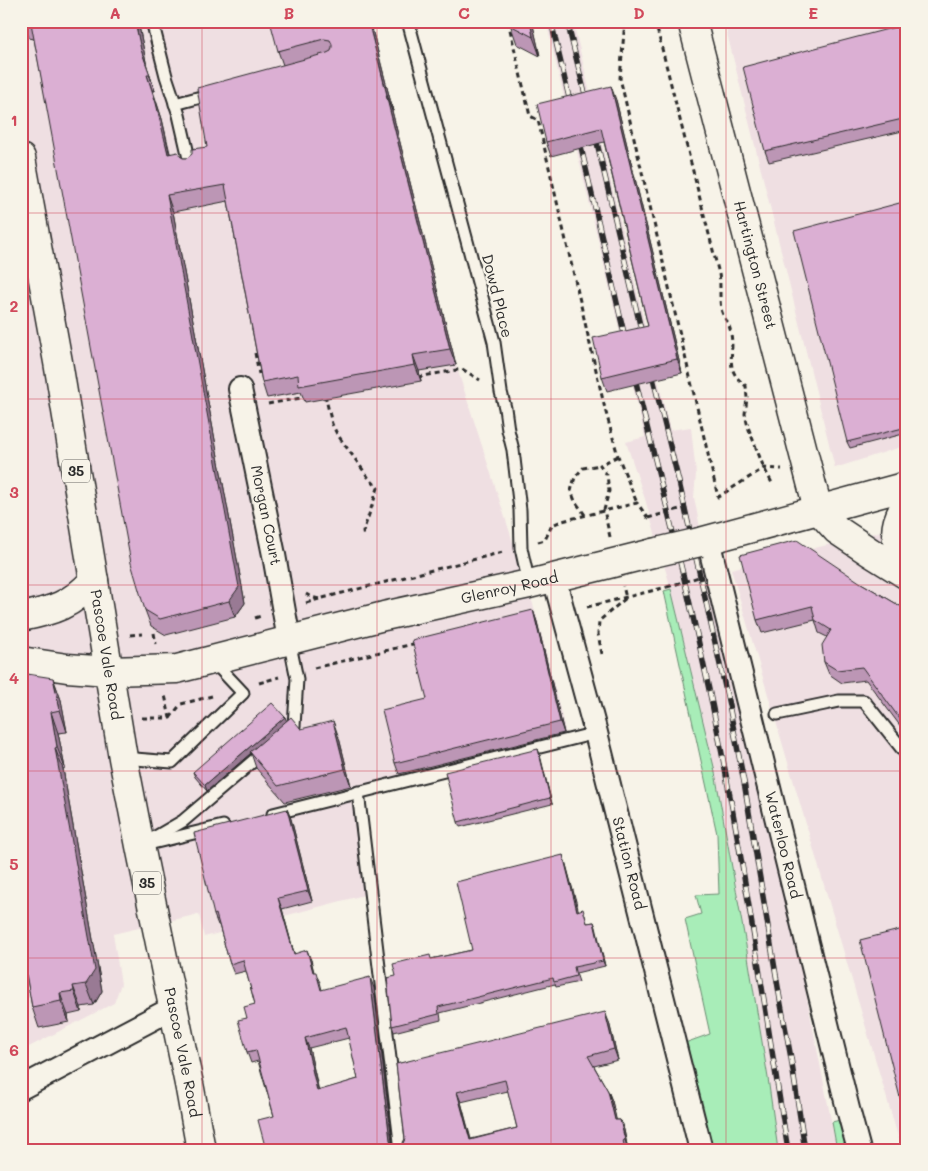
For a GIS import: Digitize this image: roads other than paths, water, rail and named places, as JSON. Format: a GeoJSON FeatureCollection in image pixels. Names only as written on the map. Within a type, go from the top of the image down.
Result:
{"type":"FeatureCollection","features":[{"type":"Feature","properties":{"kind":"main road","name":"Hartington Street"},"geometry":{"type":"LineString","coordinates":[[692,21],[818,509]]}},
{"type":"Feature","properties":{"kind":"main road","name":"Pascoe Vale Road"},"geometry":{"type":"LineString","coordinates":[[21,158],[58,362],[123,758],[201,1150]]}},
{"type":"Feature","properties":{"kind":"main road","name":"Glenroy Road"},"geometry":{"type":"LineString","coordinates":[[21,661],[67,668],[109,671],[177,669],[384,616],[653,554],[907,486]]}},
{"type":"Feature","properties":{"kind":"main road"},"geometry":{"type":"LineString","coordinates":[[907,503],[899,516],[896,530],[898,550],[907,566]]}},
{"type":"Feature","properties":{"kind":"main road"},"geometry":{"type":"LineString","coordinates":[[818,509],[837,530],[907,575]]}},
{"type":"Feature","properties":{"kind":"main road"},"geometry":{"type":"LineString","coordinates":[[21,617],[63,606],[87,588],[94,580]]}},
{"type":"Feature","properties":{"kind":"street","name":"Morgan Court"},"geometry":{"type":"LineString","coordinates":[[240,389],[272,545],[289,640]]}},
{"type":"Feature","properties":{"kind":"street","name":"Waterloo Road"},"geometry":{"type":"LineString","coordinates":[[704,541],[859,1150]]}},
{"type":"Feature","properties":{"kind":"street","name":"Station Road"},"geometry":{"type":"LineString","coordinates":[[542,581],[563,611],[596,732],[701,1150]]}},
{"type":"Feature","properties":{"kind":"street"},"geometry":{"type":"LineString","coordinates":[[21,1088],[173,1008]]}},
{"type":"Feature","properties":{"kind":"lane"},"geometry":{"type":"LineString","coordinates":[[152,21],[191,167]]}},
{"type":"Feature","properties":{"kind":"lane","name":"Dowd Place"},"geometry":{"type":"LineString","coordinates":[[408,21],[494,342],[501,392],[513,450],[520,510],[521,548],[542,581]]}},
{"type":"Feature","properties":{"kind":"lane"},"geometry":{"type":"LineString","coordinates":[[175,104],[221,92]]}},
{"type":"Feature","properties":{"kind":"lane"},"geometry":{"type":"LineString","coordinates":[[140,846],[183,821],[294,726],[297,679],[289,640]]}},
{"type":"Feature","properties":{"kind":"lane"},"geometry":{"type":"LineString","coordinates":[[123,758],[172,762],[243,693],[212,660]]}},
{"type":"Feature","properties":{"kind":"lane"},"geometry":{"type":"LineString","coordinates":[[777,714],[839,701],[864,701],[907,755]]}},
{"type":"Feature","properties":{"kind":"lane"},"geometry":{"type":"LineString","coordinates":[[262,816],[596,732]]}},
{"type":"Feature","properties":{"kind":"lane"},"geometry":{"type":"LineString","coordinates":[[358,792],[401,1150]]}},
{"type":"Feature","properties":{"kind":"lane"},"geometry":{"type":"LineString","coordinates":[[140,846],[233,824]]}},
{"type":"Feature","properties":{"kind":"railway"},"geometry":{"type":"LineString","coordinates":[[551,21],[572,110]]}},
{"type":"Feature","properties":{"kind":"railway"},"geometry":{"type":"LineString","coordinates":[[567,21],[588,106]]}},
{"type":"Feature","properties":{"kind":"railway"},"geometry":{"type":"LineString","coordinates":[[594,130],[644,342]]}},
{"type":"Feature","properties":{"kind":"railway"},"geometry":{"type":"LineString","coordinates":[[578,134],[627,346]]}},
{"type":"Feature","properties":{"kind":"railway"},"geometry":{"type":"LineString","coordinates":[[650,366],[679,482],[729,705],[744,782],[805,1150]]}},
{"type":"Feature","properties":{"kind":"railway"},"geometry":{"type":"LineString","coordinates":[[633,370],[706,673],[735,822],[788,1150]]}}]}
